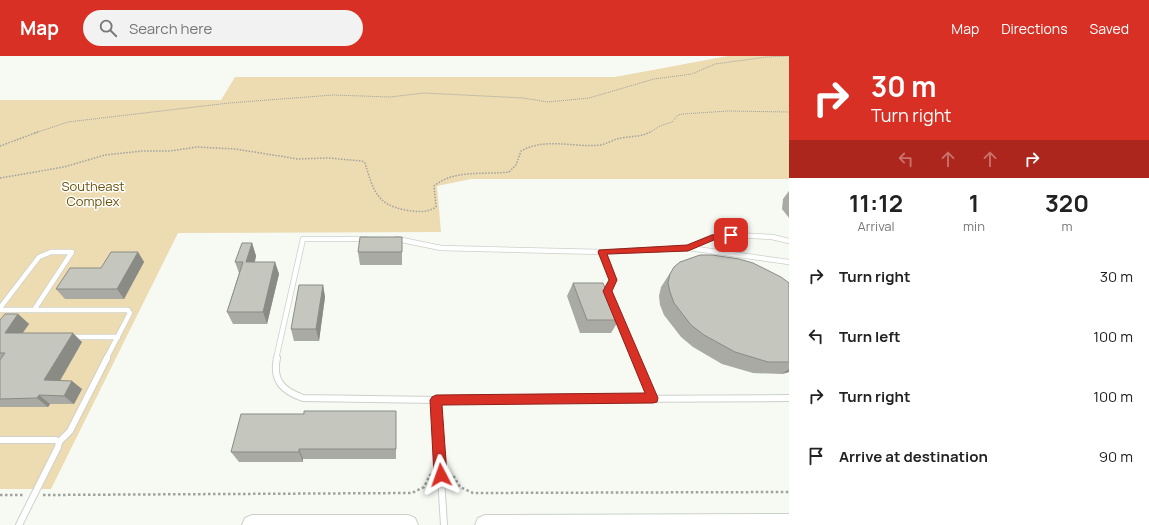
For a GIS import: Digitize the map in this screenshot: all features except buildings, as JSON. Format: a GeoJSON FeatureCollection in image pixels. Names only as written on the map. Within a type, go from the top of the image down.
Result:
{"type":"FeatureCollection","features":[{"type":"Feature","properties":{"kind":"main road"},"geometry":{"type":"LineString","coordinates":[[485,525],[789,524]]}},
{"type":"Feature","properties":{"kind":"main road"},"geometry":{"type":"LineString","coordinates":[[252,525],[408,525]]}},
{"type":"Feature","properties":{"kind":"lane"},"geometry":{"type":"LineString","coordinates":[[688,248],[712,237],[731,235],[772,237],[789,241]]}},
{"type":"Feature","properties":{"kind":"lane"},"geometry":{"type":"LineString","coordinates":[[370,239],[303,239],[275,366],[277,381],[285,392],[303,398],[436,400],[789,398]]}},
{"type":"Feature","properties":{"kind":"lane"},"geometry":{"type":"LineString","coordinates":[[393,239],[412,241],[441,248],[602,252],[688,248],[789,262]]}},
{"type":"Feature","properties":{"kind":"lane"},"geometry":{"type":"LineString","coordinates":[[0,309],[39,257],[45,253],[51,252],[72,252],[34,310]]}},
{"type":"Feature","properties":{"kind":"lane"},"geometry":{"type":"LineString","coordinates":[[602,252],[613,280],[607,291],[653,398]]}},
{"type":"Feature","properties":{"kind":"lane"},"geometry":{"type":"LineString","coordinates":[[0,309],[128,310],[130,313],[70,431],[59,442],[58,447],[19,525]]}},
{"type":"Feature","properties":{"kind":"lane"},"geometry":{"type":"LineString","coordinates":[[65,337],[118,337]]}},
{"type":"Feature","properties":{"kind":"lane"},"geometry":{"type":"LineString","coordinates":[[436,400],[444,525]]}},
{"type":"Feature","properties":{"kind":"lane"},"geometry":{"type":"LineString","coordinates":[[0,440],[56,440],[59,442]]}},
{"type":"Feature","properties":{"kind":"path"},"geometry":{"type":"LineString","coordinates":[[0,146],[55,125],[68,122],[147,112],[186,109],[223,103],[332,95],[390,97],[424,93],[523,98],[548,102],[582,99],[613,92],[659,78],[692,74],[715,64],[767,56],[789,56]]}},
{"type":"Feature","properties":{"kind":"path"},"geometry":{"type":"LineString","coordinates":[[0,178],[64,167],[119,153],[197,147],[235,149],[298,158],[328,158],[362,161],[365,163],[374,189],[382,203],[393,209],[422,212],[430,211],[436,207],[434,186],[440,181],[470,174],[509,172],[516,165],[521,151],[530,146],[540,144],[601,145],[620,138],[643,136],[660,126],[672,122],[678,115],[683,114],[728,111],[789,112]]}},
{"type":"Feature","properties":{"kind":"path"},"geometry":{"type":"LineString","coordinates":[[0,495],[412,493],[422,490],[428,482],[430,475],[453,475],[455,482],[461,489],[473,493],[789,492]]}},
{"type":"Feature","properties":{"kind":"green space","name":"Southeast Complex"},"geometry":{"type":"Polygon","coordinates":[[[728,56],[789,56],[789,179],[471,179],[437,186],[441,232],[178,233],[51,489],[0,489],[0,100],[221,100],[235,77],[615,77],[728,56]]]}},
{"type":"Feature","properties":{"kind":"route"},"geometry":{"type":"LineString","coordinates":[[441,475],[436,400],[653,398],[607,291],[613,280],[602,252],[688,248],[712,237],[731,235]]}}]}
